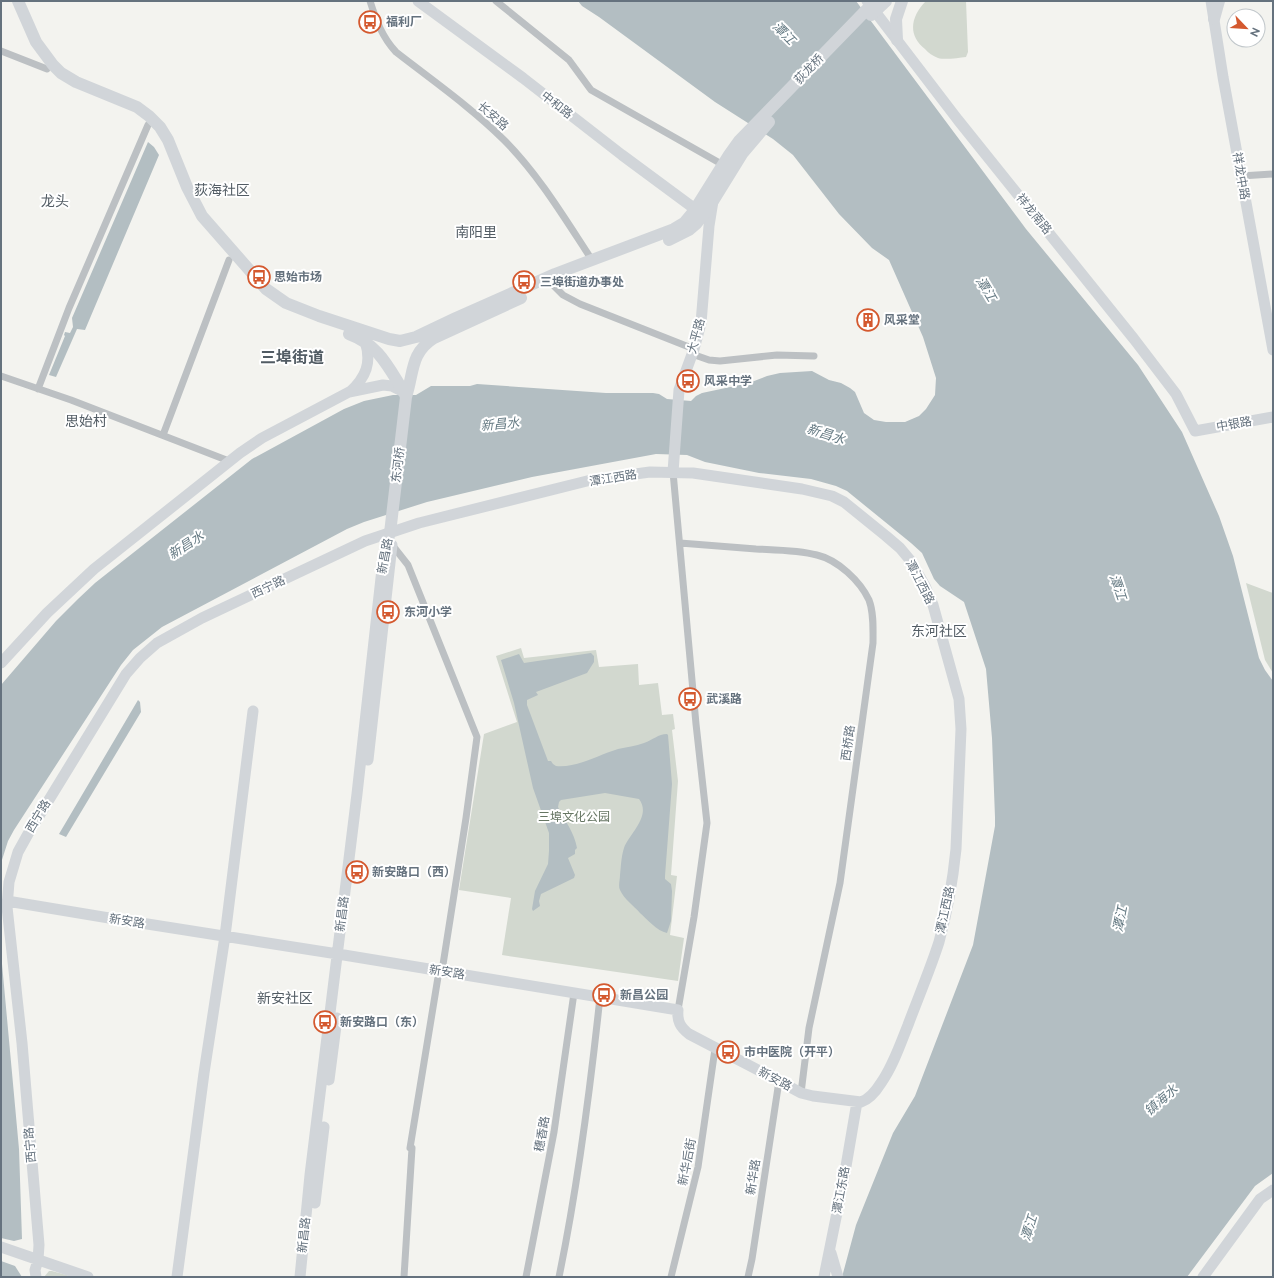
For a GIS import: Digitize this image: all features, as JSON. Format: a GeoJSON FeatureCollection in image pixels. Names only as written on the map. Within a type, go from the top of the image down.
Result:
{"type":"FeatureCollection","features":[{"type":"Feature","properties":{"kind":"main road"},"geometry":{"type":"LineString","coordinates":[[10,1],[30,46],[47,69],[62,83],[72,89],[133,114],[148,125],[162,144],[195,220],[254,289],[275,306],[365,341],[378,354],[405,395]]}},
{"type":"Feature","properties":{"kind":"main road"},"geometry":{"type":"LineString","coordinates":[[18,1],[36,42],[53,65],[61,73],[76,82],[137,108],[149,116],[160,127],[168,140],[187,187],[202,216],[266,289],[286,303],[319,316],[388,340],[400,341]]}},
{"type":"Feature","properties":{"kind":"main road","name":"荻龙桥"},"geometry":{"type":"LineString","coordinates":[[727,167],[734,148],[755,131],[871,7],[886,1]]}},
{"type":"Feature","properties":{"kind":"main road"},"geometry":{"type":"LineString","coordinates":[[897,40],[896,19],[902,1]]}},
{"type":"Feature","properties":{"kind":"main road"},"geometry":{"type":"LineString","coordinates":[[1214,19],[1218,1]]}},
{"type":"Feature","properties":{"kind":"main road"},"geometry":{"type":"LineString","coordinates":[[387,367],[386,353],[394,344],[400,341],[416,337],[555,274],[674,229],[684,223],[727,167]]}},
{"type":"Feature","properties":{"kind":"main road","name":"东河桥"},"geometry":{"type":"LineString","coordinates":[[390,533],[405,395],[410,384],[414,361],[419,351],[430,340],[552,284],[677,237],[689,230],[696,224],[714,198],[727,167]]}},
{"type":"Feature","properties":{"kind":"street","name":"长安路"},"geometry":{"type":"LineString","coordinates":[[370,1],[382,34],[391,47],[481,119],[504,140],[534,175],[592,260]]}},
{"type":"Feature","properties":{"kind":"street","name":"中和路"},"geometry":{"type":"LineString","coordinates":[[418,1],[523,78],[622,155],[695,209]]}},
{"type":"Feature","properties":{"kind":"street"},"geometry":{"type":"LineString","coordinates":[[496,1],[569,60],[591,90],[727,167]]}},
{"type":"Feature","properties":{"kind":"street","name":"祥龙中路"},"geometry":{"type":"LineString","coordinates":[[1211,1],[1273,350]]}},
{"type":"Feature","properties":{"kind":"street","name":"祥龙南路"},"geometry":{"type":"LineString","coordinates":[[871,7],[958,120],[1134,339],[1176,394],[1195,431]]}},
{"type":"Feature","properties":{"kind":"street"},"geometry":{"type":"LineString","coordinates":[[1,51],[47,69]]}},
{"type":"Feature","properties":{"kind":"street"},"geometry":{"type":"LineString","coordinates":[[38,389],[69,308],[148,125]]}},
{"type":"Feature","properties":{"kind":"street"},"geometry":{"type":"LineString","coordinates":[[1241,176],[1273,174]]}},
{"type":"Feature","properties":{"kind":"street","name":"大平路"},"geometry":{"type":"LineString","coordinates":[[673,472],[679,390],[693,352],[703,312],[709,226],[714,198]]}},
{"type":"Feature","properties":{"kind":"street"},"geometry":{"type":"LineString","coordinates":[[163,436],[229,260]]}},
{"type":"Feature","properties":{"kind":"street"},"geometry":{"type":"LineString","coordinates":[[552,284],[563,295],[580,304],[709,360],[720,361],[777,355],[814,356]]}},
{"type":"Feature","properties":{"kind":"street"},"geometry":{"type":"LineString","coordinates":[[1,663],[47,613],[94,569],[229,461],[262,438],[349,392],[359,383],[366,371],[368,359],[365,341]]}},
{"type":"Feature","properties":{"kind":"street"},"geometry":{"type":"LineString","coordinates":[[1,376],[229,461]]}},
{"type":"Feature","properties":{"kind":"street"},"geometry":{"type":"LineString","coordinates":[[349,392],[383,385],[392,386],[405,395]]}},
{"type":"Feature","properties":{"kind":"street","name":"中银路"},"geometry":{"type":"LineString","coordinates":[[1195,431],[1273,417]]}},
{"type":"Feature","properties":{"kind":"street","name":"潭江西路"},"geometry":{"type":"LineString","coordinates":[[390,533],[460,512],[591,480],[650,472],[693,473],[819,492],[836,497],[900,548],[910,560],[926,586],[933,605],[956,686],[960,707],[961,728],[959,799],[955,865],[939,942],[889,1069],[881,1083],[872,1094],[866,1100],[857,1102]]}},
{"type":"Feature","properties":{"kind":"street"},"geometry":{"type":"LineString","coordinates":[[673,472],[696,724],[707,824],[694,917],[678,1010]]}},
{"type":"Feature","properties":{"kind":"street","name":"新昌路"},"geometry":{"type":"LineString","coordinates":[[300,1277],[310,1175],[341,954],[393,546],[390,533]]}},
{"type":"Feature","properties":{"kind":"street","name":"新昌路"},"geometry":{"type":"LineString","coordinates":[[307,1277],[383,563],[390,533]]}},
{"type":"Feature","properties":{"kind":"street","name":"西宁路"},"geometry":{"type":"LineString","coordinates":[[36,1277],[35,1270],[38,1260],[39,1245],[38,1228],[22,1043],[7,901],[9,882],[23,843],[122,681],[140,658],[157,643],[202,618],[365,541],[390,533]]}},
{"type":"Feature","properties":{"kind":"street","name":"西桥路"},"geometry":{"type":"LineString","coordinates":[[680,543],[818,555],[836,564],[849,574],[865,594],[871,608],[873,643],[841,876],[810,1028],[801,1093]]}},
{"type":"Feature","properties":{"kind":"street"},"geometry":{"type":"LineString","coordinates":[[393,546],[408,565],[477,737],[466,818],[411,1148],[404,1277]]}},
{"type":"Feature","properties":{"kind":"street"},"geometry":{"type":"LineString","coordinates":[[177,1277],[207,1050],[225,936],[252,711]]}},
{"type":"Feature","properties":{"kind":"street","name":"新安路"},"geometry":{"type":"LineString","coordinates":[[7,901],[341,954],[678,1010],[677,1019],[684,1031],[715,1049],[801,1093],[857,1102]]}},
{"type":"Feature","properties":{"kind":"street","name":"穗香路"},"geometry":{"type":"LineString","coordinates":[[526,1277],[554,1132],[574,993]]}},
{"type":"Feature","properties":{"kind":"street"},"geometry":{"type":"LineString","coordinates":[[558,1277],[569,1226],[582,1144],[600,998]]}},
{"type":"Feature","properties":{"kind":"street","name":"新华后街"},"geometry":{"type":"LineString","coordinates":[[670,1277],[698,1167],[715,1049]]}},
{"type":"Feature","properties":{"kind":"street","name":"新华路"},"geometry":{"type":"LineString","coordinates":[[748,1277],[752,1263],[780,1081]]}},
{"type":"Feature","properties":{"kind":"street"},"geometry":{"type":"LineString","coordinates":[[853,1125],[860,1109],[872,1094]]}},
{"type":"Feature","properties":{"kind":"street","name":"潭江东路"},"geometry":{"type":"LineString","coordinates":[[824,1277],[857,1102]]}},
{"type":"Feature","properties":{"kind":"street"},"geometry":{"type":"LineString","coordinates":[[1203,1277],[1260,1199],[1273,1190]]}},
{"type":"Feature","properties":{"kind":"street"},"geometry":{"type":"LineString","coordinates":[[1,1247],[88,1277]]}},
{"type":"Feature","properties":{"kind":"street"},"geometry":{"type":"LineString","coordinates":[[830,1251],[838,1277]]}},
{"type":"Feature","properties":{"kind":"street"},"geometry":{"type":"LineString","coordinates":[[1,1253],[14,1257],[38,1260]]}},
{"type":"Feature","properties":{"kind":"green space"},"geometry":{"type":"Polygon","coordinates":[[[926,1],[966,1],[968,52],[966,57],[941,59],[929,53],[919,44],[913,32],[913,25],[917,13],[926,1]]]}},
{"type":"Feature","properties":{"kind":"green space"},"geometry":{"type":"Polygon","coordinates":[[[1246,583],[1273,593],[1273,673],[1265,660],[1246,583]]]}},
{"type":"Feature","properties":{"kind":"green space","name":"三埠文化公园"},"geometry":{"type":"Polygon","coordinates":[[[521,648],[524,658],[596,650],[599,667],[638,664],[639,685],[658,683],[662,715],[673,714],[675,729],[672,730],[678,781],[671,875],[677,876],[670,935],[684,938],[678,981],[502,955],[511,898],[459,890],[484,734],[517,722],[496,656],[521,648]]]}},
{"type":"Feature","properties":{"kind":"green space"},"geometry":{"type":"Polygon","coordinates":[[[49,1271],[52,1271],[74,1277],[44,1277],[49,1271]]]}},
{"type":"Feature","properties":{"kind":"water"},"geometry":{"type":"Polygon","coordinates":[[[578,1],[856,1],[1026,229],[1138,365],[1182,432],[1219,516],[1233,556],[1259,658],[1273,681],[1273,1173],[1255,1186],[1187,1277],[842,1277],[856,1225],[893,1133],[915,1096],[973,945],[995,826],[995,817],[992,738],[986,669],[964,602],[940,586],[934,579],[922,553],[911,543],[847,491],[836,486],[811,479],[759,473],[705,462],[687,455],[656,454],[532,477],[427,502],[347,529],[162,627],[133,650],[121,665],[14,830],[8,841],[1,863],[1,685],[56,621],[95,583],[252,459],[344,409],[364,401],[393,395],[416,395],[431,386],[470,386],[477,384],[606,393],[653,393],[659,394],[667,399],[691,401],[702,393],[749,383],[767,376],[780,373],[812,371],[829,380],[841,383],[850,388],[855,392],[864,413],[874,420],[886,422],[905,422],[919,416],[926,409],[935,395],[936,378],[923,337],[889,260],[872,248],[839,214],[793,155],[773,139],[715,102],[582,6],[578,1]]]}},
{"type":"Feature","properties":{"kind":"water"},"geometry":{"type":"Polygon","coordinates":[[[148,142],[154,147],[159,155],[85,330],[77,329],[56,377],[49,375],[65,336],[65,332],[70,333],[73,327],[72,318],[148,142]]]}},
{"type":"Feature","properties":{"kind":"water"},"geometry":{"type":"Polygon","coordinates":[[[591,653],[594,656],[594,662],[587,673],[536,692],[538,695],[527,700],[527,705],[548,761],[551,761],[556,766],[580,763],[618,749],[644,743],[661,735],[668,735],[672,784],[665,879],[671,884],[672,891],[671,921],[667,933],[660,930],[649,921],[627,899],[619,888],[621,862],[624,848],[638,825],[643,812],[639,799],[605,793],[561,800],[559,802],[558,807],[576,842],[577,848],[575,850],[575,854],[568,858],[575,875],[574,878],[541,894],[539,901],[540,906],[533,911],[532,909],[535,891],[548,864],[549,833],[533,788],[514,703],[501,660],[519,654],[524,663],[591,653]]]}},
{"type":"Feature","properties":{"kind":"water"},"geometry":{"type":"Polygon","coordinates":[[[138,700],[140,702],[141,712],[66,837],[59,834],[138,700]]]}},
{"type":"Feature","properties":{"kind":"water"},"geometry":{"type":"Polygon","coordinates":[[[1,953],[19,1149],[22,1239],[14,1241],[1,1238],[1,953]]]}},
{"type":"Feature","properties":{"kind":"water"},"geometry":{"type":"Polygon","coordinates":[[[1,1261],[15,1266],[22,1277],[1,1277],[1,1261]]]}},
{"type":"Feature","properties":{"kind":"place","name":"福利厂"},"geometry":{"type":"Point","coordinates":[370,22]}},
{"type":"Feature","properties":{"kind":"place","name":"思始市场"},"geometry":{"type":"Point","coordinates":[259,277]}},
{"type":"Feature","properties":{"kind":"place","name":"三埠街道办事处"},"geometry":{"type":"Point","coordinates":[524,282]}},
{"type":"Feature","properties":{"kind":"place","name":"风采堂"},"geometry":{"type":"Point","coordinates":[868,320]}},
{"type":"Feature","properties":{"kind":"place","name":"风采中学"},"geometry":{"type":"Point","coordinates":[688,381]}},
{"type":"Feature","properties":{"kind":"place","name":"东河小学"},"geometry":{"type":"Point","coordinates":[388,612]}},
{"type":"Feature","properties":{"kind":"place","name":"武溪路"},"geometry":{"type":"Point","coordinates":[690,699]}},
{"type":"Feature","properties":{"kind":"place","name":"新安路口（西）"},"geometry":{"type":"Point","coordinates":[357,872]}},
{"type":"Feature","properties":{"kind":"place","name":"新昌公园"},"geometry":{"type":"Point","coordinates":[604,995]}},
{"type":"Feature","properties":{"kind":"place","name":"新安路口（东）"},"geometry":{"type":"Point","coordinates":[325,1022]}},
{"type":"Feature","properties":{"kind":"place","name":"市中医院（开平）"},"geometry":{"type":"Point","coordinates":[728,1052]}},
{"type":"Feature","properties":{"kind":"district","name":"荻海社区"},"geometry":{"type":"Point","coordinates":[222,190]}},
{"type":"Feature","properties":{"kind":"district","name":"龙头"},"geometry":{"type":"Point","coordinates":[55,201]}},
{"type":"Feature","properties":{"kind":"district","name":"南阳里"},"geometry":{"type":"Point","coordinates":[476,232]}},
{"type":"Feature","properties":{"kind":"district","name":"三埠街道"},"geometry":{"type":"Point","coordinates":[292,357]}},
{"type":"Feature","properties":{"kind":"district","name":"思始村"},"geometry":{"type":"Point","coordinates":[86,421]}},
{"type":"Feature","properties":{"kind":"district","name":"东河社区"},"geometry":{"type":"Point","coordinates":[939,631]}},
{"type":"Feature","properties":{"kind":"district","name":"新安社区"},"geometry":{"type":"Point","coordinates":[285,998]}},
{"type":"Feature","properties":{"kind":"water label","name":"潭江"},"geometry":{"type":"Point","coordinates":[784,33]}},
{"type":"Feature","properties":{"kind":"water label","name":"潭江"},"geometry":{"type":"Point","coordinates":[986,289]}},
{"type":"Feature","properties":{"kind":"water label","name":"新昌水"},"geometry":{"type":"Point","coordinates":[500,424]}},
{"type":"Feature","properties":{"kind":"water label","name":"新昌水"},"geometry":{"type":"Point","coordinates":[826,434]}},
{"type":"Feature","properties":{"kind":"water label","name":"新昌水"},"geometry":{"type":"Point","coordinates":[186,545]}},
{"type":"Feature","properties":{"kind":"water label","name":"潭江"},"geometry":{"type":"Point","coordinates":[1118,587]}},
{"type":"Feature","properties":{"kind":"water label","name":"潭江"},"geometry":{"type":"Point","coordinates":[1120,919]}},
{"type":"Feature","properties":{"kind":"water label","name":"镇海水"},"geometry":{"type":"Point","coordinates":[1161,1100]}},
{"type":"Feature","properties":{"kind":"water label","name":"潭江"},"geometry":{"type":"Point","coordinates":[1029,1228]}}]}
